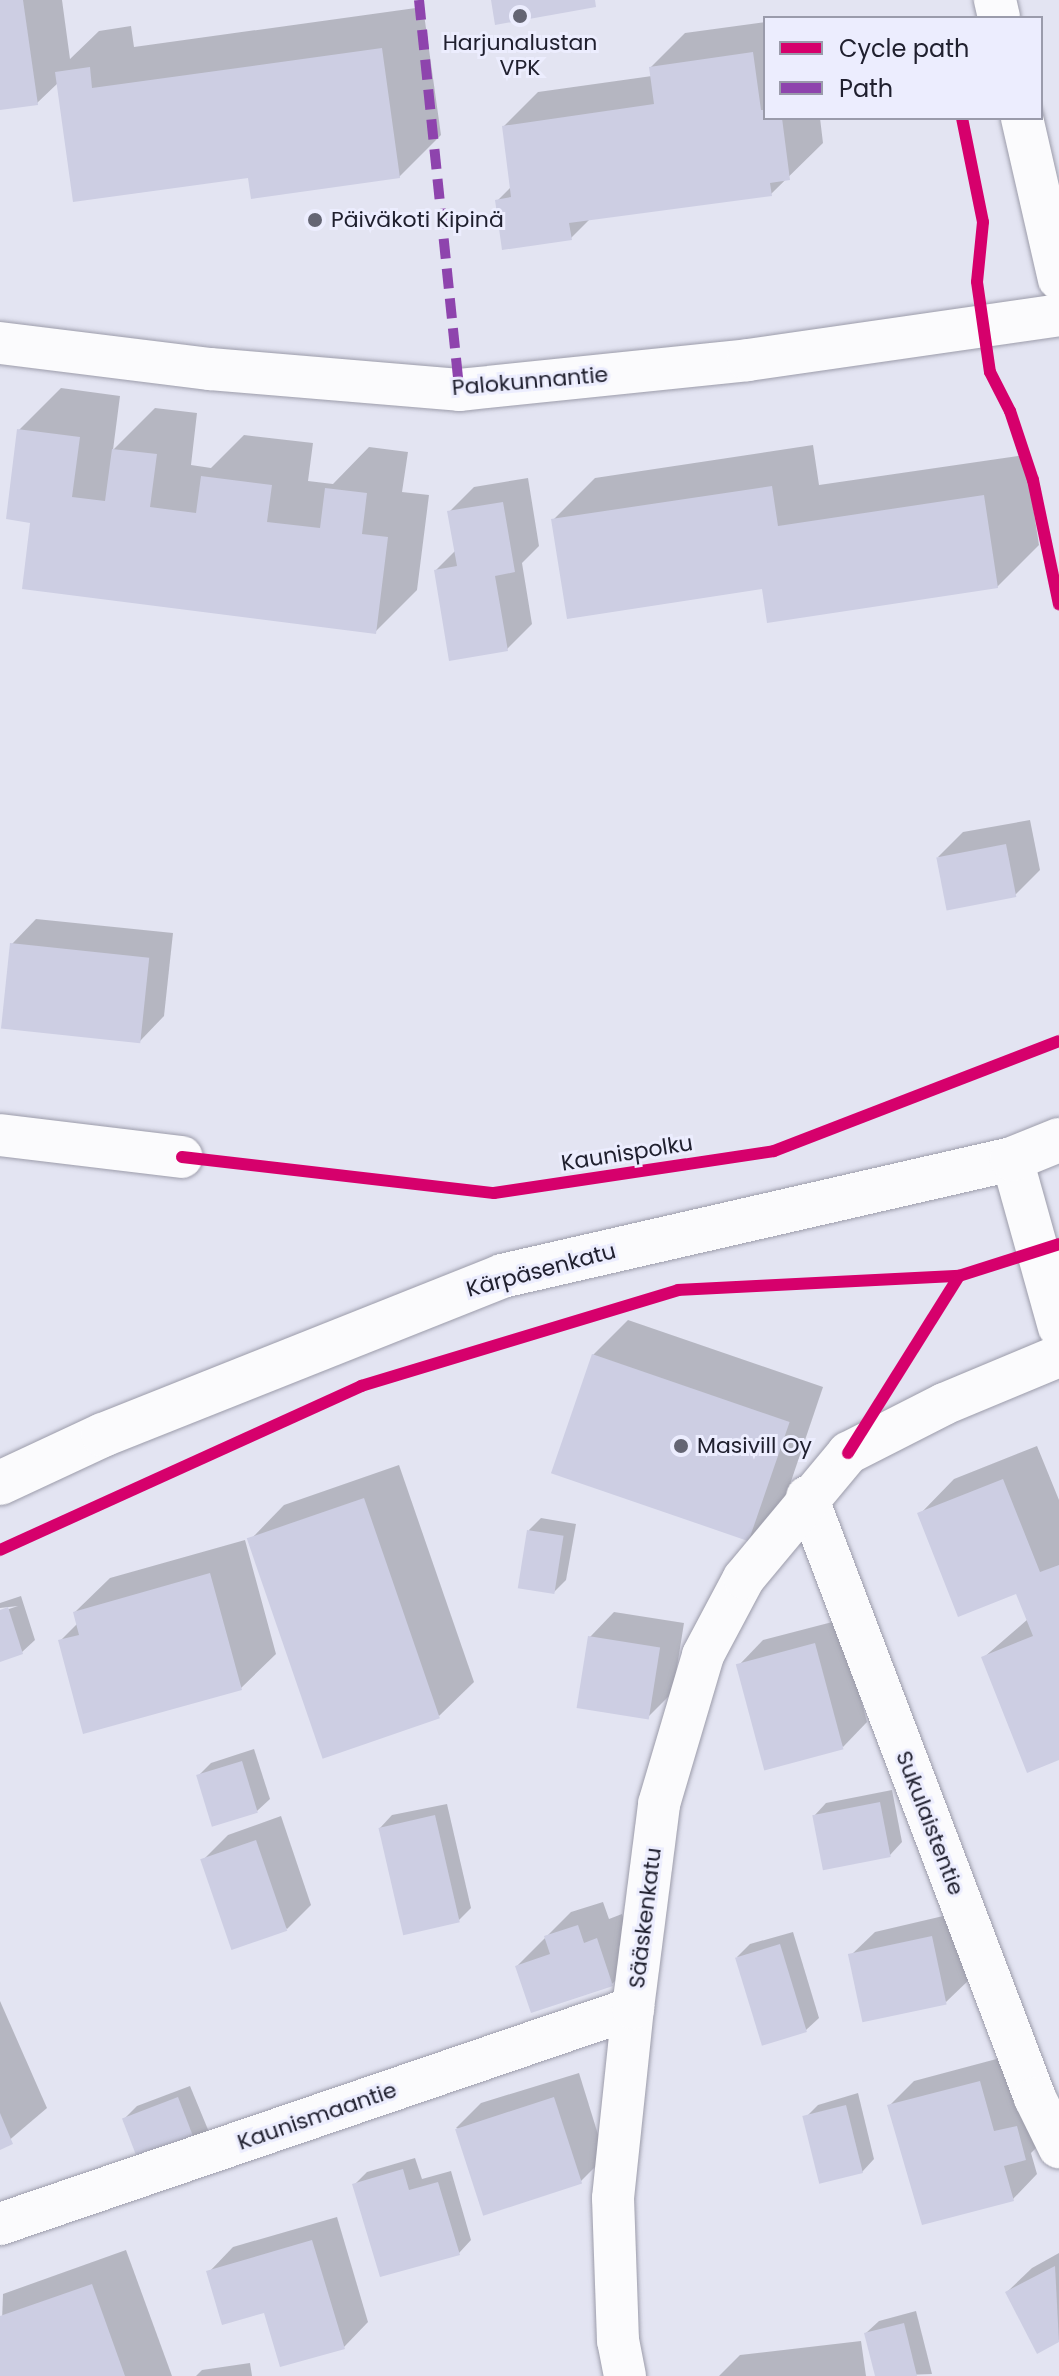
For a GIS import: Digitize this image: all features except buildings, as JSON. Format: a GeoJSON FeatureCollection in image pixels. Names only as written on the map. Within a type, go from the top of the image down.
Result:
{"type":"FeatureCollection","features":[{"type":"Feature","properties":{"kind":"street"},"geometry":{"type":"LineString","coordinates":[[1022,120],[1059,279]]}},
{"type":"Feature","properties":{"kind":"street","name":"Palokunnantie"},"geometry":{"type":"LineString","coordinates":[[0,343],[210,369],[459,390],[748,360],[1059,315]]}},
{"type":"Feature","properties":{"kind":"street"},"geometry":{"type":"LineString","coordinates":[[0,1135],[182,1157]]}},
{"type":"Feature","properties":{"kind":"street","name":"Kärpäsenkatu"},"geometry":{"type":"LineString","coordinates":[[0,1483],[118,1428],[502,1276],[1012,1159],[1059,1140]]}},
{"type":"Feature","properties":{"kind":"street"},"geometry":{"type":"LineString","coordinates":[[1012,1159],[1059,1327]]}},
{"type":"Feature","properties":{"kind":"street","name":"Sääskenkatu"},"geometry":{"type":"LineString","coordinates":[[625,2376],[618,2341],[613,2198],[633,2008],[659,1804],[703,1655],[744,1578],[807,1497],[848,1453],[944,1404],[1059,1356]]}},
{"type":"Feature","properties":{"kind":"street","name":"Sukulaistentie"},"geometry":{"type":"LineString","coordinates":[[807,1497],[1047,2095],[1059,2147]]}},
{"type":"Feature","properties":{"kind":"street","name":"Kaunismaantie"},"geometry":{"type":"LineString","coordinates":[[0,2224],[633,2008]]}},
{"type":"Feature","properties":{"kind":"marked path"},"geometry":{"type":"LineString","coordinates":[[419,0],[459,390]]}},
{"type":"Feature","properties":{"kind":"cycle path"},"geometry":{"type":"LineString","coordinates":[[962,120],[983,222],[977,282],[990,372],[1010,411],[1033,480],[1059,604]]}},
{"type":"Feature","properties":{"kind":"cycle path","name":"Kaunispolku"},"geometry":{"type":"LineString","coordinates":[[182,1157],[494,1193],[774,1151],[1059,1041]]}},
{"type":"Feature","properties":{"kind":"cycle path"},"geometry":{"type":"LineString","coordinates":[[0,1550],[361,1386],[678,1290],[959,1276],[1059,1244]]}},
{"type":"Feature","properties":{"kind":"cycle path"},"geometry":{"type":"LineString","coordinates":[[848,1453],[959,1276]]}},
{"type":"Feature","properties":{"kind":"place","name":"Harjunalustan VPK"},"geometry":{"type":"Point","coordinates":[520,16]}},
{"type":"Feature","properties":{"kind":"place","name":"Päiväkoti Kipinä"},"geometry":{"type":"Point","coordinates":[315,220]}},
{"type":"Feature","properties":{"kind":"place","name":"Masivill Oy"},"geometry":{"type":"Point","coordinates":[681,1446]}}]}
